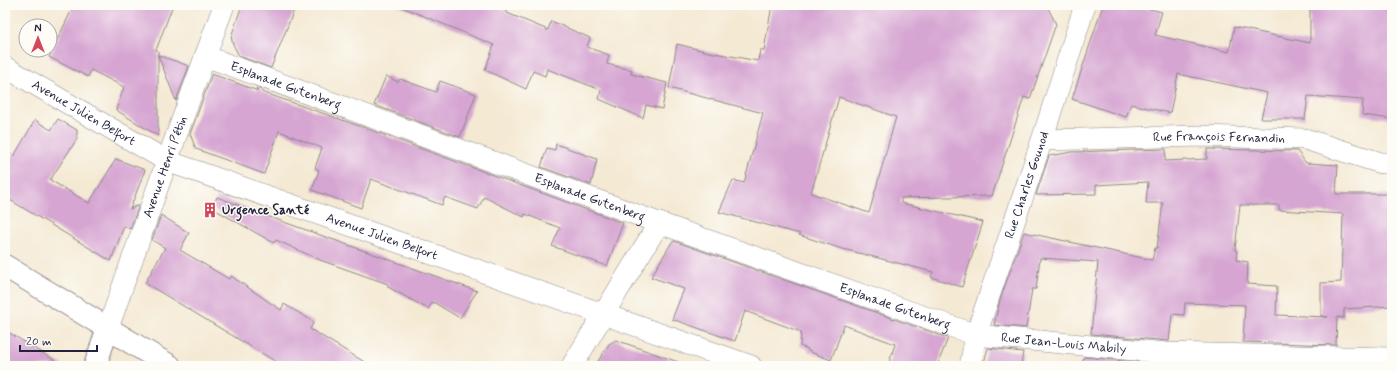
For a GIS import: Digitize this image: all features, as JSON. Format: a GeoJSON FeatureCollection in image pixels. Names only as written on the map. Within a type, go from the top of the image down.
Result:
{"type":"FeatureCollection","features":[{"type":"Feature","properties":{"kind":"street","name":"Avenue Henri Pétin"},"geometry":{"type":"LineString","coordinates":[[108,328],[166,161],[224,5]]}},
{"type":"Feature","properties":{"kind":"street","name":"Rue Charles Gounod"},"geometry":{"type":"LineString","coordinates":[[970,366],[976,335],[1042,140],[1085,5]]}},
{"type":"Feature","properties":{"kind":"street","name":"Esplanade Gutenberg"},"geometry":{"type":"LineString","coordinates":[[205,56],[659,223],[976,335]]}},
{"type":"Feature","properties":{"kind":"street","name":"Avenue Julien Belfort"},"geometry":{"type":"LineString","coordinates":[[5,67],[166,161],[751,366]]}},
{"type":"Feature","properties":{"kind":"street","name":"Rue François Fernandin"},"geometry":{"type":"LineString","coordinates":[[1042,140],[1201,136],[1305,139],[1381,163],[1392,163]]}},
{"type":"Feature","properties":{"kind":"street"},"geometry":{"type":"LineString","coordinates":[[572,366],[602,314],[659,223]]}},
{"type":"Feature","properties":{"kind":"street"},"geometry":{"type":"LineString","coordinates":[[5,266],[170,366]]}},
{"type":"Feature","properties":{"kind":"street"},"geometry":{"type":"LineString","coordinates":[[95,366],[108,328]]}},
{"type":"Feature","properties":{"kind":"street","name":"Rue Jean-Louis Mabily"},"geometry":{"type":"LineString","coordinates":[[976,335],[1166,353],[1392,358]]}},
{"type":"Feature","properties":{"kind":"building"},"geometry":{"type":"Polygon","coordinates":[[[74,5],[173,5],[156,50],[158,51],[158,136],[116,110],[124,87],[91,70],[88,77],[51,58],[58,58],[58,38],[74,5]]]}},
{"type":"Feature","properties":{"kind":"building"},"geometry":{"type":"Polygon","coordinates":[[[242,5],[296,5],[271,68],[239,56],[233,44],[231,37],[242,5]]]}},
{"type":"Feature","properties":{"kind":"building"},"geometry":{"type":"Polygon","coordinates":[[[397,5],[493,5],[507,13],[548,30],[551,21],[590,38],[587,47],[609,55],[607,64],[632,70],[631,74],[667,83],[662,109],[646,105],[643,118],[599,99],[601,90],[547,69],[545,76],[533,71],[526,89],[485,70],[494,45],[397,5]]]}},
{"type":"Feature","properties":{"kind":"building"},"geometry":{"type":"Polygon","coordinates":[[[772,5],[1038,5],[1048,8],[1056,24],[1030,99],[1024,97],[992,196],[901,198],[901,203],[983,222],[962,287],[931,277],[933,272],[839,248],[799,235],[800,234],[719,212],[733,180],[744,183],[763,113],[669,88],[677,44],[709,52],[758,61],[760,50],[764,50],[772,5]],[[839,97],[811,193],[869,213],[896,117],[839,97]]]}},
{"type":"Feature","properties":{"kind":"building"},"geometry":{"type":"Polygon","coordinates":[[[1103,5],[1133,5],[1162,12],[1155,35],[1229,52],[1234,27],[1310,43],[1310,5],[1392,5],[1392,119],[1362,115],[1363,100],[1308,96],[1305,119],[1261,119],[1267,93],[1178,74],[1170,113],[1131,104],[1126,117],[1072,99],[1103,5]]]}},
{"type":"Feature","properties":{"kind":"building"},"geometry":{"type":"Polygon","coordinates":[[[158,55],[189,66],[176,101],[158,55]]]}},
{"type":"Feature","properties":{"kind":"building"},"geometry":{"type":"Polygon","coordinates":[[[212,74],[258,91],[256,88],[262,90],[262,92],[365,128],[623,223],[607,266],[552,246],[560,228],[525,214],[524,217],[484,197],[478,209],[445,197],[442,205],[371,179],[361,208],[312,190],[319,170],[315,168],[322,148],[279,131],[264,174],[196,149],[190,134],[212,74]]]}},
{"type":"Feature","properties":{"kind":"building"},"geometry":{"type":"Polygon","coordinates":[[[386,76],[398,82],[400,79],[436,92],[440,81],[476,94],[460,137],[374,105],[386,76]]]}},
{"type":"Feature","properties":{"kind":"building"},"geometry":{"type":"Polygon","coordinates":[[[58,119],[77,130],[77,139],[50,180],[89,203],[116,159],[145,170],[130,209],[139,205],[130,229],[124,226],[111,261],[5,197],[5,150],[14,156],[35,120],[51,130],[58,119]]]}},
{"type":"Feature","properties":{"kind":"building"},"geometry":{"type":"Polygon","coordinates":[[[556,144],[597,159],[591,185],[541,167],[547,148],[555,150],[556,144]]]}},
{"type":"Feature","properties":{"kind":"building"},"geometry":{"type":"Polygon","coordinates":[[[1166,149],[1165,161],[1207,159],[1207,149],[1297,151],[1306,163],[1338,165],[1336,194],[1392,194],[1392,306],[1344,309],[1344,318],[1337,317],[1336,345],[1243,342],[1245,305],[1185,303],[1184,315],[1172,314],[1169,341],[1091,334],[1098,262],[1040,258],[1036,289],[1032,289],[1026,328],[994,325],[1000,300],[1024,232],[1152,260],[1155,248],[1157,248],[1163,203],[1146,203],[1148,182],[1096,185],[1096,194],[1036,195],[1049,156],[1072,152],[1166,149]],[[1240,205],[1235,250],[1237,251],[1236,260],[1248,262],[1247,284],[1277,286],[1276,315],[1328,317],[1321,316],[1321,283],[1341,282],[1343,214],[1279,210],[1279,205],[1240,205]]]}},
{"type":"Feature","properties":{"kind":"building"},"geometry":{"type":"Polygon","coordinates":[[[217,197],[477,291],[460,318],[433,302],[428,309],[388,287],[388,284],[320,260],[276,240],[274,243],[212,208],[217,197]]]}},
{"type":"Feature","properties":{"kind":"building"},"geometry":{"type":"Polygon","coordinates":[[[161,215],[189,233],[180,250],[229,279],[231,276],[281,310],[284,304],[314,322],[310,329],[371,366],[283,366],[145,283],[165,248],[152,240],[161,215]]]}},
{"type":"Feature","properties":{"kind":"building"},"geometry":{"type":"Polygon","coordinates":[[[674,241],[948,338],[937,366],[888,366],[895,344],[844,325],[831,360],[808,351],[808,349],[800,346],[801,332],[745,311],[735,341],[672,319],[684,289],[651,277],[674,241]]]}},
{"type":"Feature","properties":{"kind":"building"},"geometry":{"type":"Polygon","coordinates":[[[5,330],[21,340],[64,366],[5,366],[5,330]]]}},
{"type":"Feature","properties":{"kind":"building"},"geometry":{"type":"Polygon","coordinates":[[[616,340],[681,363],[681,366],[595,366],[609,344],[616,340]]]}},
{"type":"Feature","properties":{"kind":"building"},"geometry":{"type":"Polygon","coordinates":[[[988,348],[1023,352],[1021,366],[983,366],[988,348]]]}},
{"type":"Feature","properties":{"kind":"building"},"geometry":{"type":"Polygon","coordinates":[[[1084,357],[1166,365],[1166,366],[1080,366],[1084,357]]]}},
{"type":"Feature","properties":{"kind":"place","name":"Urgence Santé"},"geometry":{"type":"Point","coordinates":[210,210]}}]}
